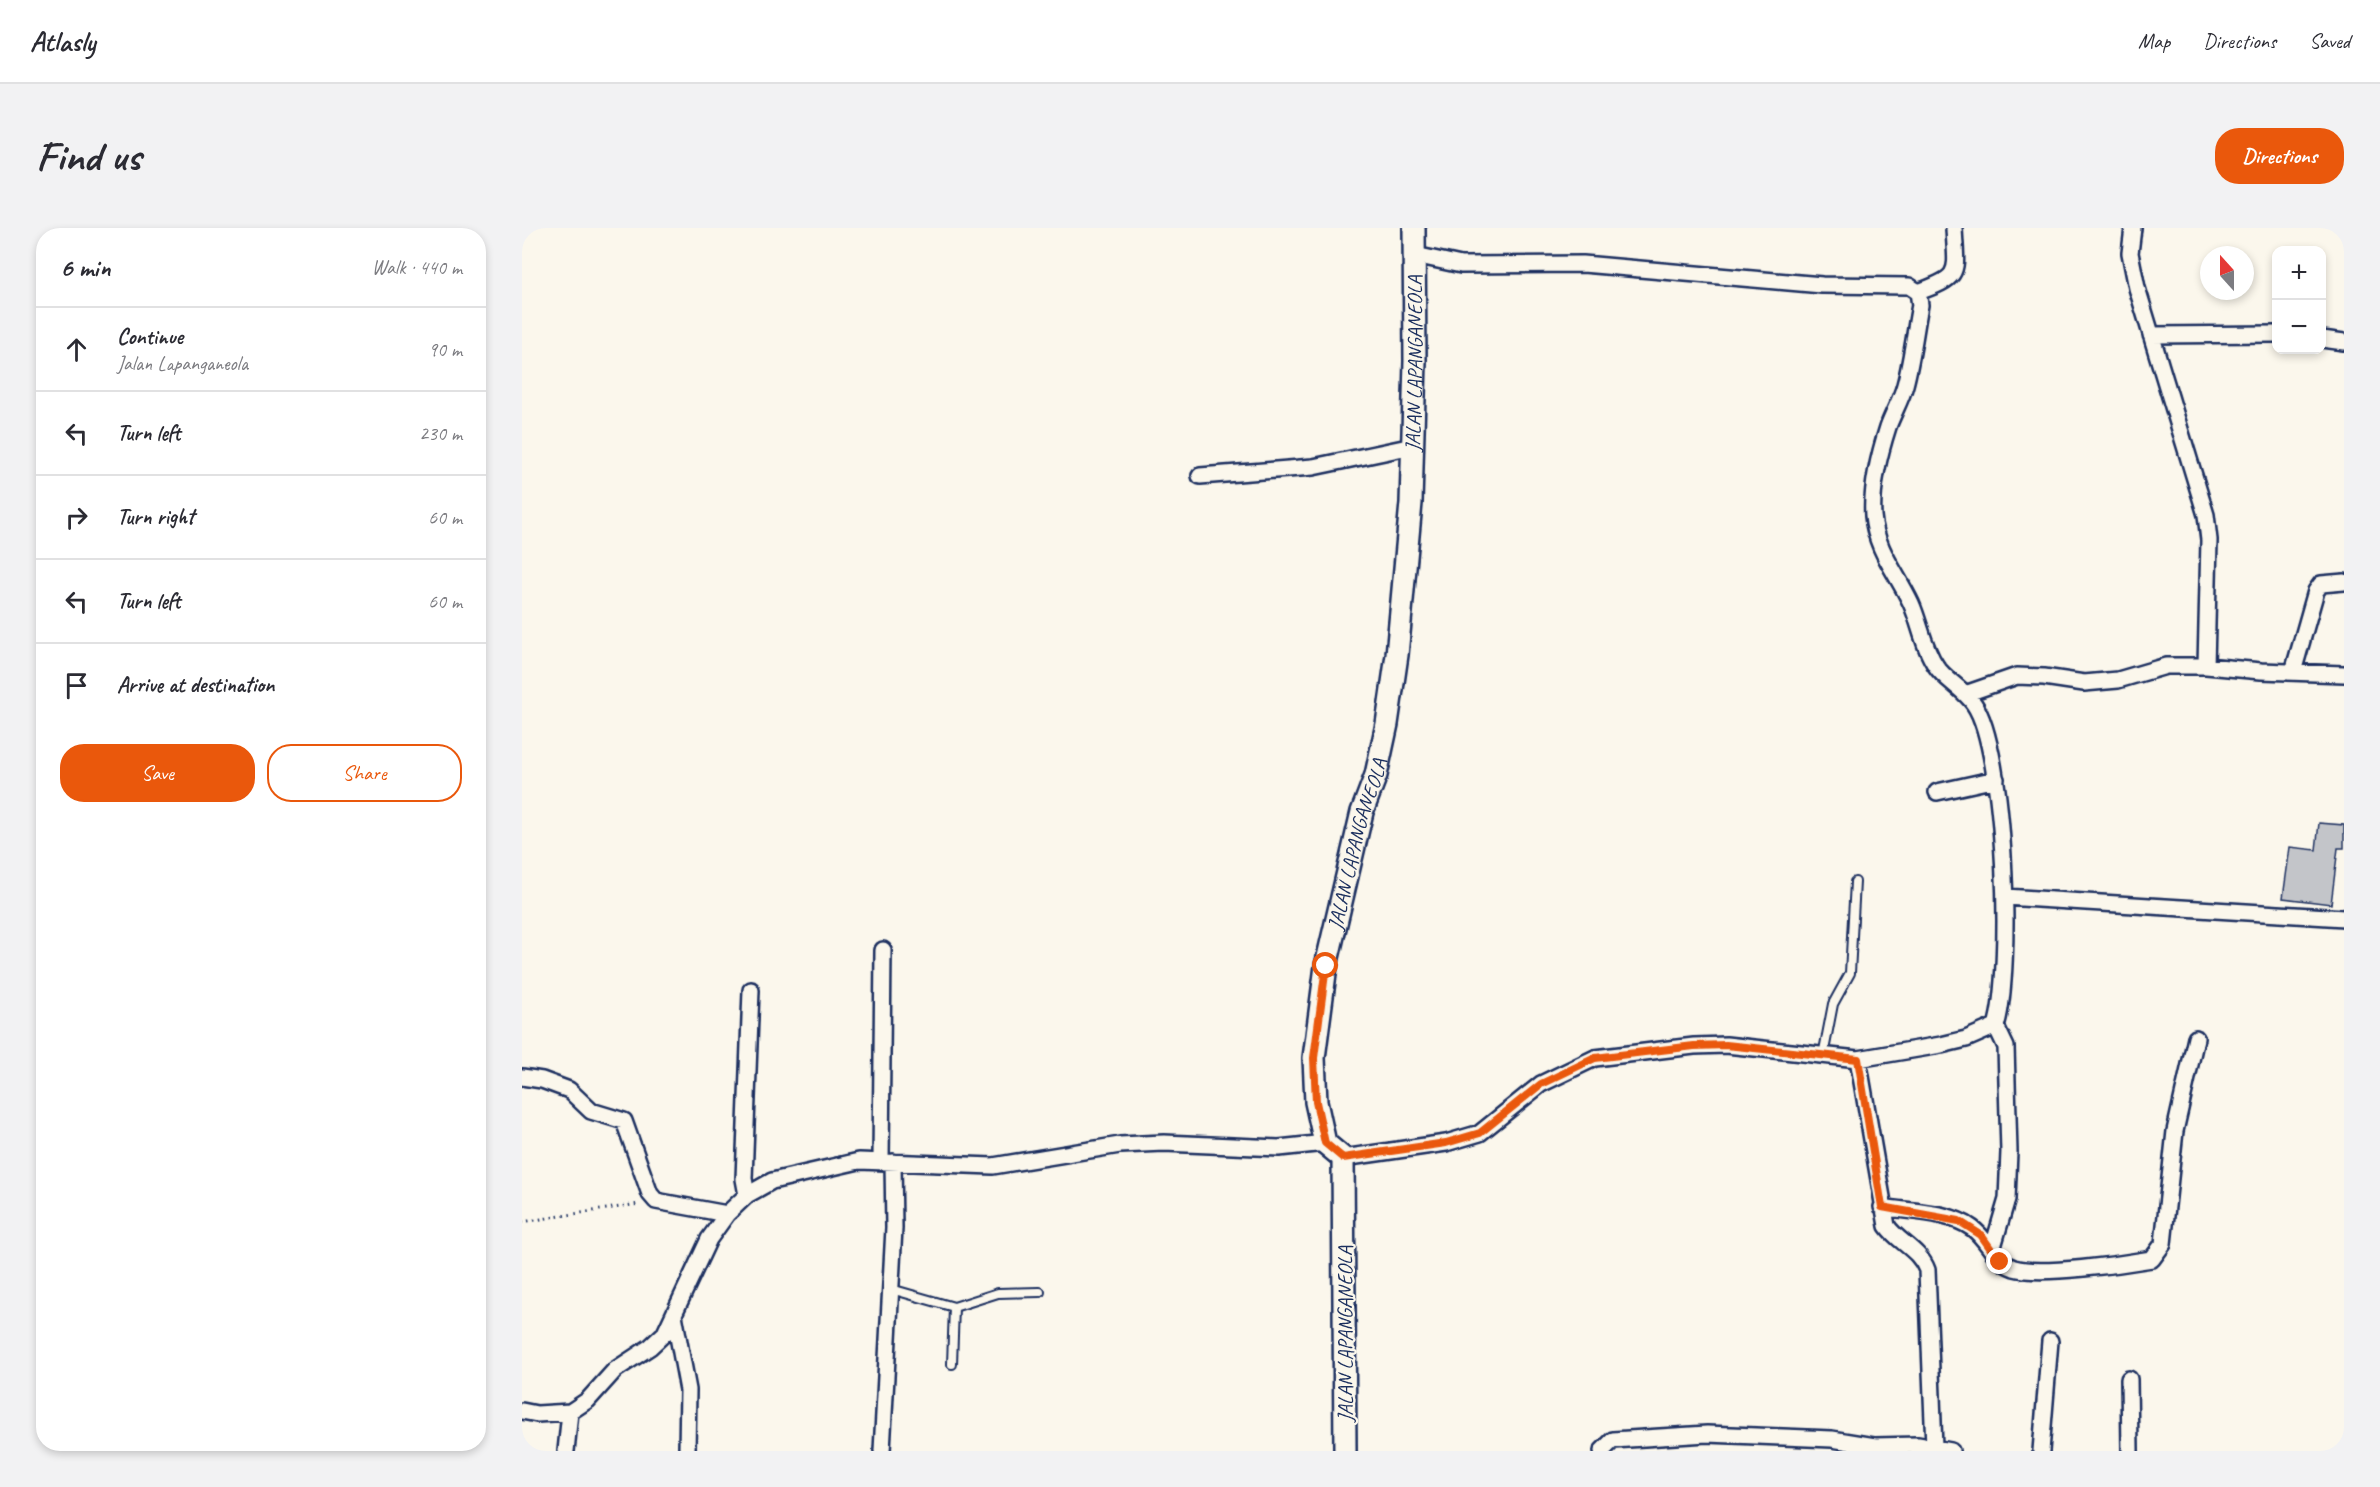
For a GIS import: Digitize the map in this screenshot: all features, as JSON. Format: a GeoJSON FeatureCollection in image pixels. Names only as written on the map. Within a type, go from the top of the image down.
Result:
{"type":"FeatureCollection","features":[{"type":"Feature","properties":{"kind":"street","name":"JALAN LAPANGANEOLA"},"geometry":{"type":"LineString","coordinates":[[1325,1143],[1316,1102],[1314,1058],[1326,966],[1362,812],[1376,775],[1387,724],[1408,558],[1413,446],[1414,228]]}},
{"type":"Feature","properties":{"kind":"street"},"geometry":{"type":"LineString","coordinates":[[1918,292],[1946,283],[1952,277],[1956,263],[1954,228]]}},
{"type":"Feature","properties":{"kind":"street"},"geometry":{"type":"LineString","coordinates":[[2133,228],[2130,253],[2137,288],[2206,515],[2209,540],[2206,666]]}},
{"type":"Feature","properties":{"kind":"street"},"geometry":{"type":"LineString","coordinates":[[1415,255],[1461,265],[1583,264],[1822,285],[1909,286],[1918,292],[1920,304],[1906,383],[1881,451],[1873,493],[1873,516],[1878,543],[1911,602],[1929,653],[1937,668],[1975,705],[1995,763],[2005,897],[2003,987],[1996,1026],[2006,1047],[2009,1152],[2007,1199],[1992,1250]]}},
{"type":"Feature","properties":{"kind":"street"},"geometry":{"type":"LineString","coordinates":[[2151,335],[2272,334]]}},
{"type":"Feature","properties":{"kind":"street"},"geometry":{"type":"LineString","coordinates":[[2326,340],[2344,342]]}},
{"type":"Feature","properties":{"kind":"street"},"geometry":{"type":"LineString","coordinates":[[1200,476],[1313,467],[1413,446]]}},
{"type":"Feature","properties":{"kind":"street"},"geometry":{"type":"LineString","coordinates":[[2293,672],[2316,591],[2321,584],[2344,582]]}},
{"type":"Feature","properties":{"kind":"street"},"geometry":{"type":"LineString","coordinates":[[1965,694],[2017,676],[2044,677],[2084,683],[2118,680],[2166,666],[2344,674]]}},
{"type":"Feature","properties":{"kind":"street"},"geometry":{"type":"LineString","coordinates":[[1937,792],[1996,779]]}},
{"type":"Feature","properties":{"kind":"street"},"geometry":{"type":"LineString","coordinates":[[2005,897],[2344,918]]}},
{"type":"Feature","properties":{"kind":"street"},"geometry":{"type":"LineString","coordinates":[[882,1451],[895,1196],[887,1162],[883,950]]}},
{"type":"Feature","properties":{"kind":"street"},"geometry":{"type":"LineString","coordinates":[[747,1195],[744,1179],[751,990]]}},
{"type":"Feature","properties":{"kind":"street"},"geometry":{"type":"LineString","coordinates":[[522,1411],[537,1414],[570,1413],[588,1400],[615,1370],[650,1347],[665,1332],[709,1239],[727,1214],[747,1195],[772,1181],[813,1170],[859,1161],[993,1166],[1120,1145],[1164,1143],[1279,1148],[1325,1143],[1343,1158],[1446,1143],[1480,1133],[1541,1084],[1595,1058],[1694,1046],[1726,1045],[1858,1059],[1941,1045],[1966,1039],[1996,1026]]}},
{"type":"Feature","properties":{"kind":"street"},"geometry":{"type":"LineString","coordinates":[[1882,1207],[1959,1221],[1981,1235],[2000,1262],[2016,1269],[2039,1270],[2102,1266],[2152,1259],[2163,1244],[2175,1131],[2196,1038]]}},
{"type":"Feature","properties":{"kind":"street"},"geometry":{"type":"LineString","coordinates":[[1858,1059],[1887,1226],[1892,1233],[1910,1246],[1927,1270],[1934,1447]]}},
{"type":"Feature","properties":{"kind":"street"},"geometry":{"type":"LineString","coordinates":[[522,1077],[542,1080],[569,1090],[591,1111],[624,1121],[650,1194],[656,1202],[727,1214]]}},
{"type":"Feature","properties":{"kind":"street","name":"JALAN LAPANGANEOLA"},"geometry":{"type":"LineString","coordinates":[[1343,1158],[1345,1451]]}},
{"type":"Feature","properties":{"kind":"street"},"geometry":{"type":"LineString","coordinates":[[674,1315],[688,1390],[687,1451]]}},
{"type":"Feature","properties":{"kind":"street"},"geometry":{"type":"LineString","coordinates":[[2041,1451],[2050,1341]]}},
{"type":"Feature","properties":{"kind":"street"},"geometry":{"type":"LineString","coordinates":[[2129,1379],[2130,1451]]}},
{"type":"Feature","properties":{"kind":"street"},"geometry":{"type":"LineString","coordinates":[[566,1451],[570,1413]]}},
{"type":"Feature","properties":{"kind":"street"},"geometry":{"type":"LineString","coordinates":[[1602,1451],[1613,1440],[1707,1434],[1832,1439],[1875,1448],[1934,1447],[1951,1451]]}},
{"type":"Feature","properties":{"kind":"lane"},"geometry":{"type":"LineString","coordinates":[[1823,1056],[1833,1004],[1850,973],[1855,882]]}},
{"type":"Feature","properties":{"kind":"lane"},"geometry":{"type":"LineString","coordinates":[[891,1289],[954,1307],[998,1293],[1040,1292]]}},
{"type":"Feature","properties":{"kind":"lane"},"geometry":{"type":"LineString","coordinates":[[952,1364],[954,1307]]}},
{"type":"Feature","properties":{"kind":"path"},"geometry":{"type":"LineString","coordinates":[[522,1222],[656,1202]]}},
{"type":"Feature","properties":{"kind":"building"},"geometry":{"type":"Polygon","coordinates":[[[2319,823],[2344,825],[2344,848],[2338,848],[2331,904],[2283,898],[2290,847],[2316,850],[2319,823]]]}},
{"type":"Feature","properties":{"kind":"route"},"geometry":{"type":"LineString","coordinates":[[1326,966],[1314,1058],[1314,1080],[1316,1102],[1325,1143],[1343,1158],[1446,1143],[1480,1133],[1541,1084],[1559,1073],[1595,1058],[1694,1046],[1726,1045],[1858,1059],[1882,1207],[1959,1221],[1981,1235],[2000,1262]]}}]}
